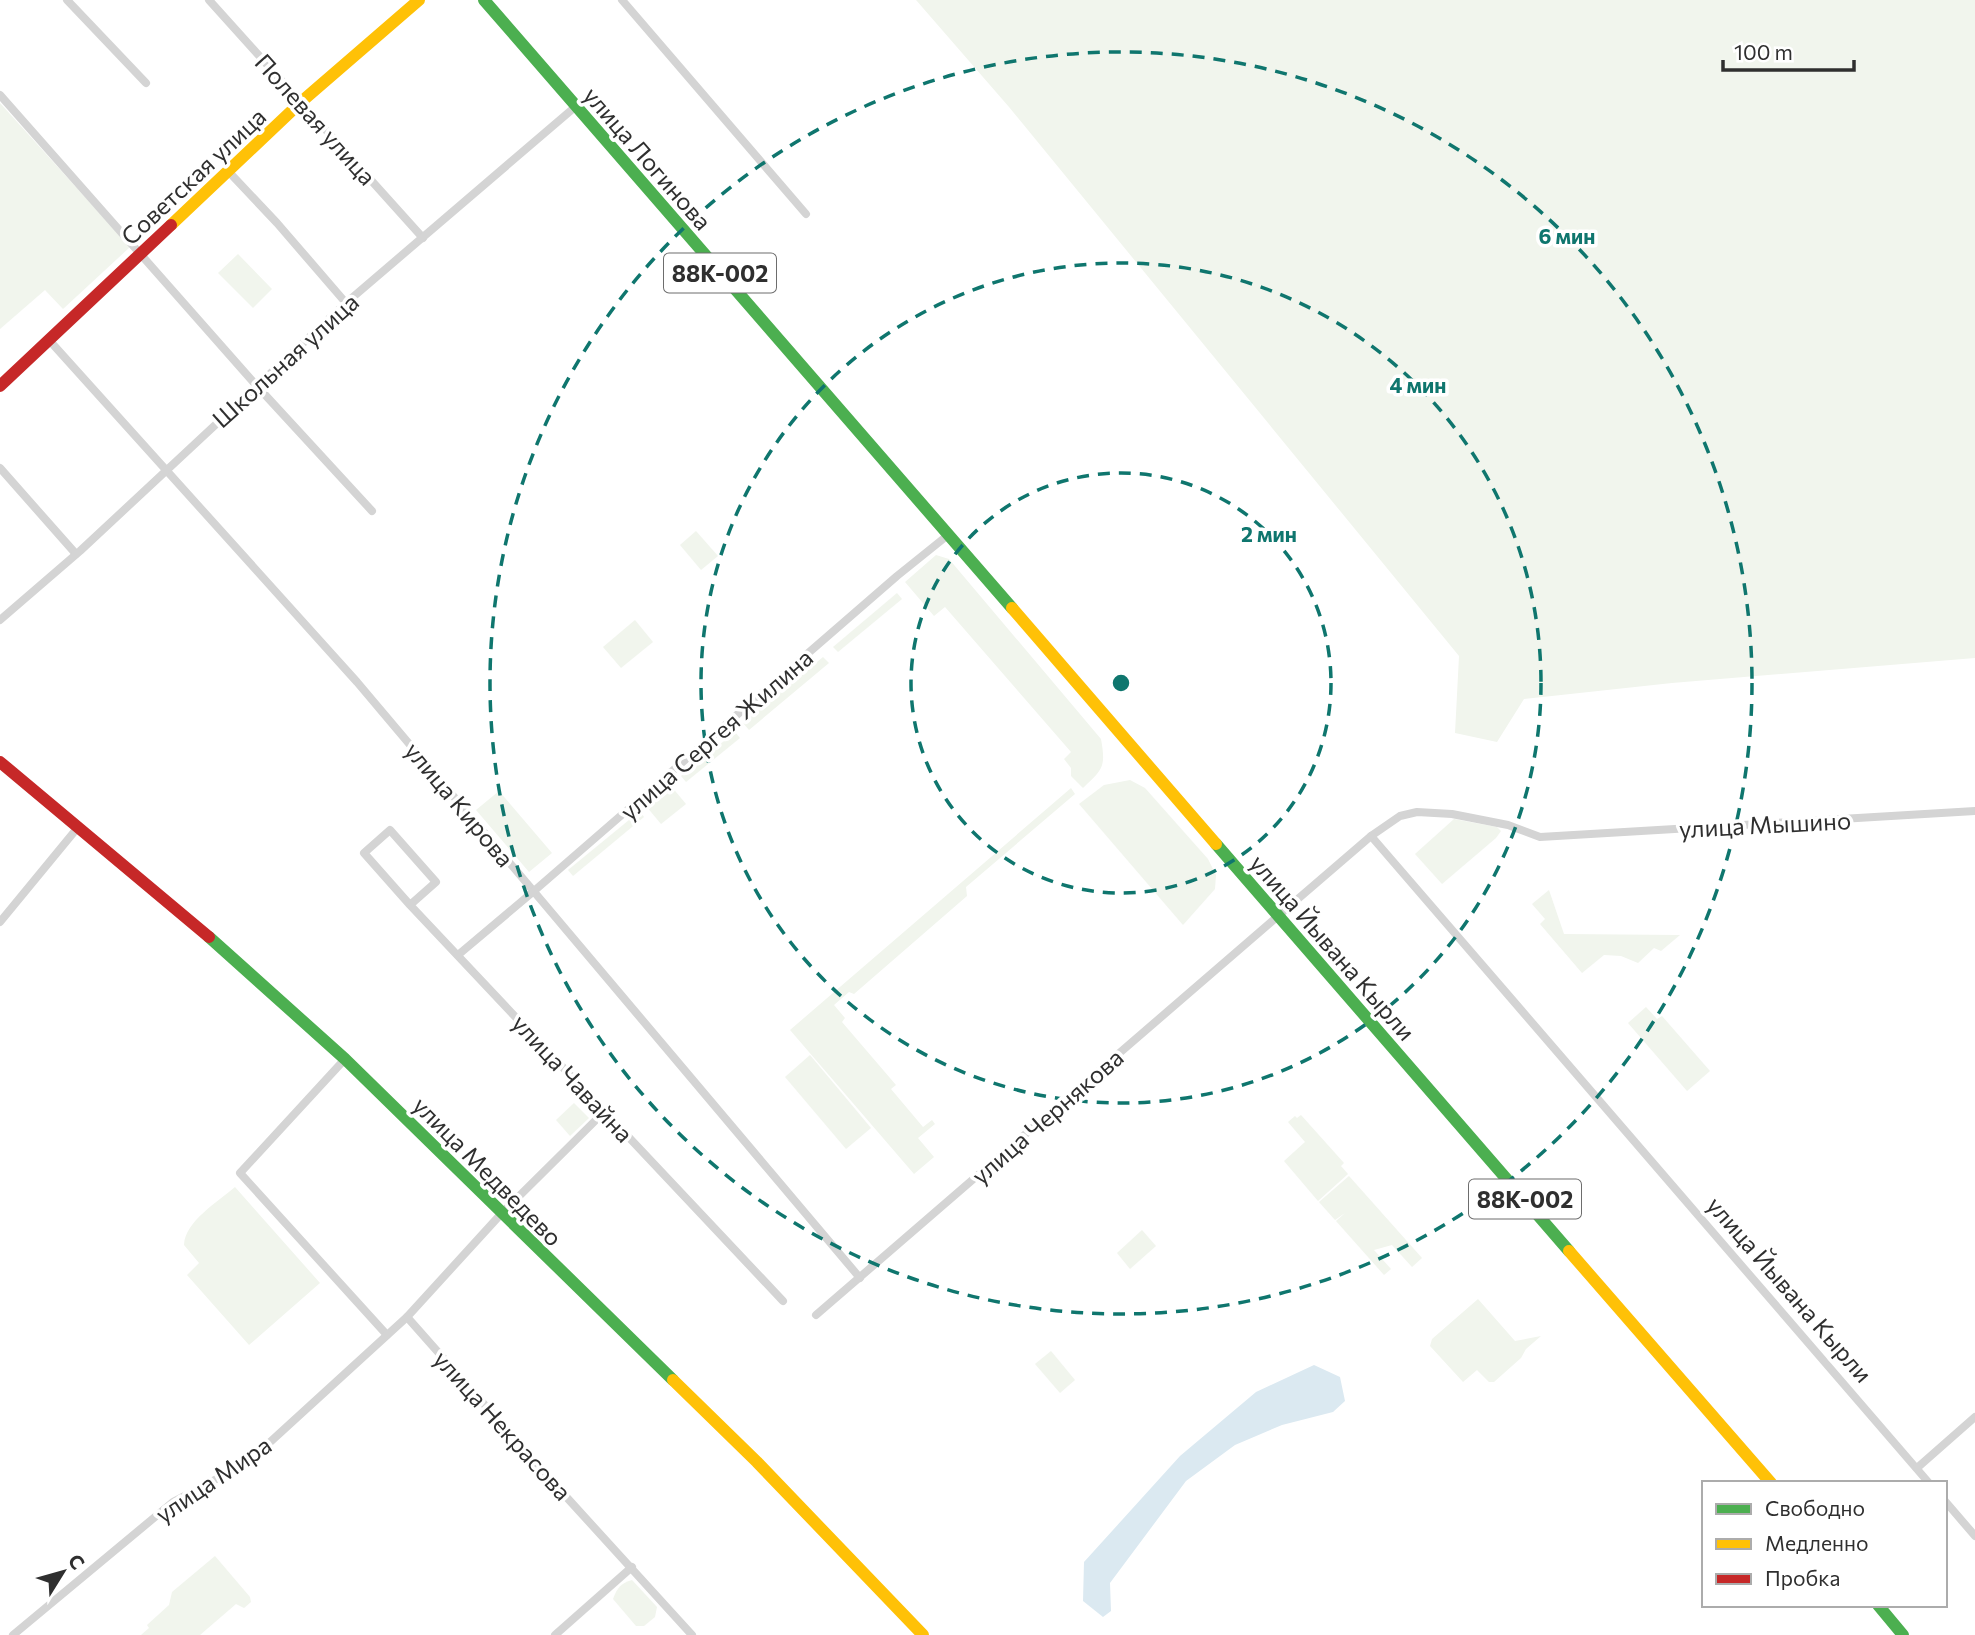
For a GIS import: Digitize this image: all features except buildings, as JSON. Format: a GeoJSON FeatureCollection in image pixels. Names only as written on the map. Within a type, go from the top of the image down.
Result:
{"type":"FeatureCollection","features":[{"type":"Feature","properties":{"kind":"main road","name":"Советская улица"},"geometry":{"type":"LineString","coordinates":[[0,386],[301,102],[419,0]]}},
{"type":"Feature","properties":{"kind":"main road","name":"улица Логинова"},"geometry":{"type":"LineString","coordinates":[[484,0],[864,438]]}},
{"type":"Feature","properties":{"kind":"main road","name":"улица Йывана Кырли"},"geometry":{"type":"LineString","coordinates":[[864,438],[1769,1481]]}},
{"type":"Feature","properties":{"kind":"main road","name":"улица Медведево"},"geometry":{"type":"LineString","coordinates":[[0,762],[230,955],[345,1059],[757,1462],[923,1635]]}},
{"type":"Feature","properties":{"kind":"main road"},"geometry":{"type":"LineString","coordinates":[[1880,1607],[1903,1635]]}},
{"type":"Feature","properties":{"kind":"street"},"geometry":{"type":"LineString","coordinates":[[68,0],[146,83]]}},
{"type":"Feature","properties":{"kind":"street","name":"Полевая улица"},"geometry":{"type":"LineString","coordinates":[[209,0],[423,238]]}},
{"type":"Feature","properties":{"kind":"street"},"geometry":{"type":"LineString","coordinates":[[622,0],[806,214]]}},
{"type":"Feature","properties":{"kind":"street"},"geometry":{"type":"LineString","coordinates":[[0,95],[256,385],[372,510]]}},
{"type":"Feature","properties":{"kind":"street","name":"Школьная улица"},"geometry":{"type":"LineString","coordinates":[[0,620],[76,554],[346,303],[575,107]]}},
{"type":"Feature","properties":{"kind":"street"},"geometry":{"type":"LineString","coordinates":[[228,171],[346,303]]}},
{"type":"Feature","properties":{"kind":"street","name":"улица Кирова"},"geometry":{"type":"LineString","coordinates":[[50,340],[357,682],[860,1278]]}},
{"type":"Feature","properties":{"kind":"street"},"geometry":{"type":"LineString","coordinates":[[0,468],[76,554]]}},
{"type":"Feature","properties":{"kind":"street","name":"улица Сергея Жилина"},"geometry":{"type":"LineString","coordinates":[[458,954],[948,535]]}},
{"type":"Feature","properties":{"kind":"street","name":"улица Мышино"},"geometry":{"type":"LineString","coordinates":[[1371,836],[1400,816],[1417,812],[1452,814],[1508,825],[1539,837],[1975,811]]}},
{"type":"Feature","properties":{"kind":"street"},"geometry":{"type":"LineString","coordinates":[[0,922],[79,826]]}},
{"type":"Feature","properties":{"kind":"street","name":"улица Чавайна"},"geometry":{"type":"LineString","coordinates":[[410,905],[436,882],[390,830],[364,853],[410,905],[783,1301]]}},
{"type":"Feature","properties":{"kind":"street","name":"улица Чернякова"},"geometry":{"type":"LineString","coordinates":[[816,1315],[1371,836]]}},
{"type":"Feature","properties":{"kind":"street","name":"улица Йывана Кырли"},"geometry":{"type":"LineString","coordinates":[[1371,836],[1927,1481]]}},
{"type":"Feature","properties":{"kind":"street"},"geometry":{"type":"LineString","coordinates":[[345,1059],[240,1173],[387,1335]]}},
{"type":"Feature","properties":{"kind":"street"},"geometry":{"type":"LineString","coordinates":[[407,1317],[501,1214],[605,1111]]}},
{"type":"Feature","properties":{"kind":"street","name":"улица Мира"},"geometry":{"type":"LineString","coordinates":[[13,1635],[173,1502],[243,1465],[257,1454],[407,1317]]}},
{"type":"Feature","properties":{"kind":"street","name":"улица Некрасова"},"geometry":{"type":"LineString","coordinates":[[407,1317],[692,1635]]}},
{"type":"Feature","properties":{"kind":"street"},"geometry":{"type":"LineString","coordinates":[[1917,1468],[1975,1417]]}},
{"type":"Feature","properties":{"kind":"street"},"geometry":{"type":"LineString","coordinates":[[1947,1503],[1975,1536]]}},
{"type":"Feature","properties":{"kind":"street"},"geometry":{"type":"LineString","coordinates":[[555,1635],[632,1567]]}},
{"type":"Feature","properties":{"kind":"shaded area"},"geometry":{"type":"Polygon","coordinates":[[[916,0],[1975,0],[1975,658],[1672,683],[1524,699],[1497,742],[1455,733],[1459,656],[1009,107],[916,0]]]}},
{"type":"Feature","properties":{"kind":"shaded area"},"geometry":{"type":"Polygon","coordinates":[[[0,103],[130,247],[63,309],[45,290],[0,329],[0,103]]]}},
{"type":"Feature","properties":{"kind":"shaded area"},"geometry":{"type":"Polygon","coordinates":[[[238,254],[272,289],[253,308],[218,273],[238,254]]]}},
{"type":"Feature","properties":{"kind":"shaded area"},"geometry":{"type":"Polygon","coordinates":[[[696,531],[718,556],[701,570],[680,545],[696,531]]]}},
{"type":"Feature","properties":{"kind":"shaded area"},"geometry":{"type":"Polygon","coordinates":[[[936,555],[949,559],[1101,739],[1103,762],[1095,776],[1083,788],[1071,776],[1071,768],[1064,759],[1071,752],[945,607],[934,616],[905,582],[936,555]]]}},
{"type":"Feature","properties":{"kind":"shaded area"},"geometry":{"type":"Polygon","coordinates":[[[897,593],[902,599],[838,652],[833,647],[897,593]]]}},
{"type":"Feature","properties":{"kind":"shaded area"},"geometry":{"type":"Polygon","coordinates":[[[635,620],[653,642],[621,668],[603,647],[635,620]]]}},
{"type":"Feature","properties":{"kind":"shaded area"},"geometry":{"type":"Polygon","coordinates":[[[823,657],[829,663],[749,730],[743,723],[823,657]]]}},
{"type":"Feature","properties":{"kind":"shaded area"},"geometry":{"type":"Polygon","coordinates":[[[735,732],[740,738],[686,782],[681,776],[735,732]]]}},
{"type":"Feature","properties":{"kind":"shaded area"},"geometry":{"type":"Polygon","coordinates":[[[1130,780],[1145,788],[1208,859],[1216,875],[1215,889],[1183,925],[1079,804],[1104,785],[1130,780]]]}},
{"type":"Feature","properties":{"kind":"shaded area"},"geometry":{"type":"Polygon","coordinates":[[[671,786],[686,804],[661,824],[646,806],[671,786]]]}},
{"type":"Feature","properties":{"kind":"shaded area"},"geometry":{"type":"Polygon","coordinates":[[[1071,788],[1075,794],[966,887],[967,896],[854,994],[849,992],[834,1005],[845,1018],[842,1022],[896,1085],[891,1089],[923,1127],[932,1120],[935,1124],[918,1138],[934,1157],[914,1174],[790,1030],[1071,788]]]}},
{"type":"Feature","properties":{"kind":"shaded area"},"geometry":{"type":"Polygon","coordinates":[[[499,791],[552,853],[529,872],[476,810],[499,791]]]}},
{"type":"Feature","properties":{"kind":"shaded area"},"geometry":{"type":"Polygon","coordinates":[[[640,811],[644,817],[573,876],[568,870],[640,811]]]}},
{"type":"Feature","properties":{"kind":"shaded area"},"geometry":{"type":"Polygon","coordinates":[[[1454,819],[1497,827],[1501,831],[1442,884],[1415,854],[1454,819]]]}},
{"type":"Feature","properties":{"kind":"shaded area"},"geometry":{"type":"Polygon","coordinates":[[[1549,890],[1564,934],[1680,935],[1661,951],[1654,948],[1638,963],[1621,956],[1604,955],[1582,973],[1540,924],[1545,919],[1532,904],[1549,890]]]}},
{"type":"Feature","properties":{"kind":"shaded area"},"geometry":{"type":"Polygon","coordinates":[[[1646,1007],[1657,1019],[1662,1016],[1710,1071],[1687,1091],[1628,1023],[1646,1007]]]}},
{"type":"Feature","properties":{"kind":"shaded area"},"geometry":{"type":"Polygon","coordinates":[[[810,1055],[871,1128],[846,1149],[785,1077],[810,1055]]]}},
{"type":"Feature","properties":{"kind":"shaded area"},"geometry":{"type":"Polygon","coordinates":[[[574,1103],[589,1118],[570,1136],[556,1120],[574,1103]]]}},
{"type":"Feature","properties":{"kind":"shaded area"},"geometry":{"type":"Polygon","coordinates":[[[1301,1115],[1344,1163],[1341,1166],[1348,1174],[1318,1201],[1284,1161],[1305,1142],[1288,1122],[1301,1115]]]}},
{"type":"Feature","properties":{"kind":"shaded area"},"geometry":{"type":"Polygon","coordinates":[[[1349,1176],[1422,1258],[1412,1267],[1392,1245],[1374,1250],[1391,1269],[1384,1275],[1336,1221],[1345,1213],[1335,1220],[1319,1202],[1349,1176]]]}},
{"type":"Feature","properties":{"kind":"shaded area"},"geometry":{"type":"Polygon","coordinates":[[[235,1187],[320,1283],[249,1345],[187,1275],[199,1263],[184,1245],[196,1220],[235,1187]]]}},
{"type":"Feature","properties":{"kind":"shaded area"},"geometry":{"type":"Polygon","coordinates":[[[1142,1230],[1156,1246],[1130,1269],[1117,1253],[1142,1230]]]}},
{"type":"Feature","properties":{"kind":"shaded area"},"geometry":{"type":"Polygon","coordinates":[[[1478,1299],[1515,1341],[1541,1336],[1494,1382],[1489,1382],[1477,1370],[1463,1382],[1430,1346],[1432,1339],[1478,1299]]]}},
{"type":"Feature","properties":{"kind":"shaded area"},"geometry":{"type":"Polygon","coordinates":[[[1051,1351],[1075,1380],[1060,1393],[1035,1364],[1051,1351]]]}},
{"type":"Feature","properties":{"kind":"shaded area"},"geometry":{"type":"Polygon","coordinates":[[[1314,1365],[1340,1377],[1345,1401],[1333,1412],[1282,1425],[1235,1445],[1186,1481],[1110,1583],[1111,1611],[1103,1617],[1083,1601],[1084,1562],[1180,1456],[1256,1392],[1314,1365]]]}},
{"type":"Feature","properties":{"kind":"shaded area"},"geometry":{"type":"Polygon","coordinates":[[[215,1556],[250,1597],[251,1602],[244,1608],[236,1604],[200,1635],[141,1635],[149,1628],[147,1625],[169,1605],[172,1592],[215,1556]]]}},
{"type":"Feature","properties":{"kind":"shaded area"},"geometry":{"type":"Polygon","coordinates":[[[632,1580],[657,1607],[655,1617],[644,1626],[636,1626],[613,1599],[620,1587],[632,1580]]]}},
{"type":"Feature","properties":{"kind":"traffic: fast"},"geometry":{"type":"LineString","coordinates":[[484,0],[1012,608]]}},
{"type":"Feature","properties":{"kind":"traffic: fast"},"geometry":{"type":"LineString","coordinates":[[1216,844],[1569,1251]]}},
{"type":"Feature","properties":{"kind":"traffic: fast"},"geometry":{"type":"LineString","coordinates":[[209,937],[345,1059],[673,1380]]}},
{"type":"Feature","properties":{"kind":"traffic: fast"},"geometry":{"type":"LineString","coordinates":[[1880,1607],[1903,1635]]}},
{"type":"Feature","properties":{"kind":"traffic: slow"},"geometry":{"type":"LineString","coordinates":[[171,225],[301,102],[419,0]]}},
{"type":"Feature","properties":{"kind":"traffic: slow"},"geometry":{"type":"LineString","coordinates":[[1012,608],[1216,844]]}},
{"type":"Feature","properties":{"kind":"traffic: slow"},"geometry":{"type":"LineString","coordinates":[[1569,1251],[1769,1481]]}},
{"type":"Feature","properties":{"kind":"traffic: slow"},"geometry":{"type":"LineString","coordinates":[[673,1380],[757,1462],[923,1635]]}},
{"type":"Feature","properties":{"kind":"traffic: jam"},"geometry":{"type":"LineString","coordinates":[[0,386],[171,225]]}},
{"type":"Feature","properties":{"kind":"traffic: jam"},"geometry":{"type":"LineString","coordinates":[[0,762],[209,937]]}}]}
